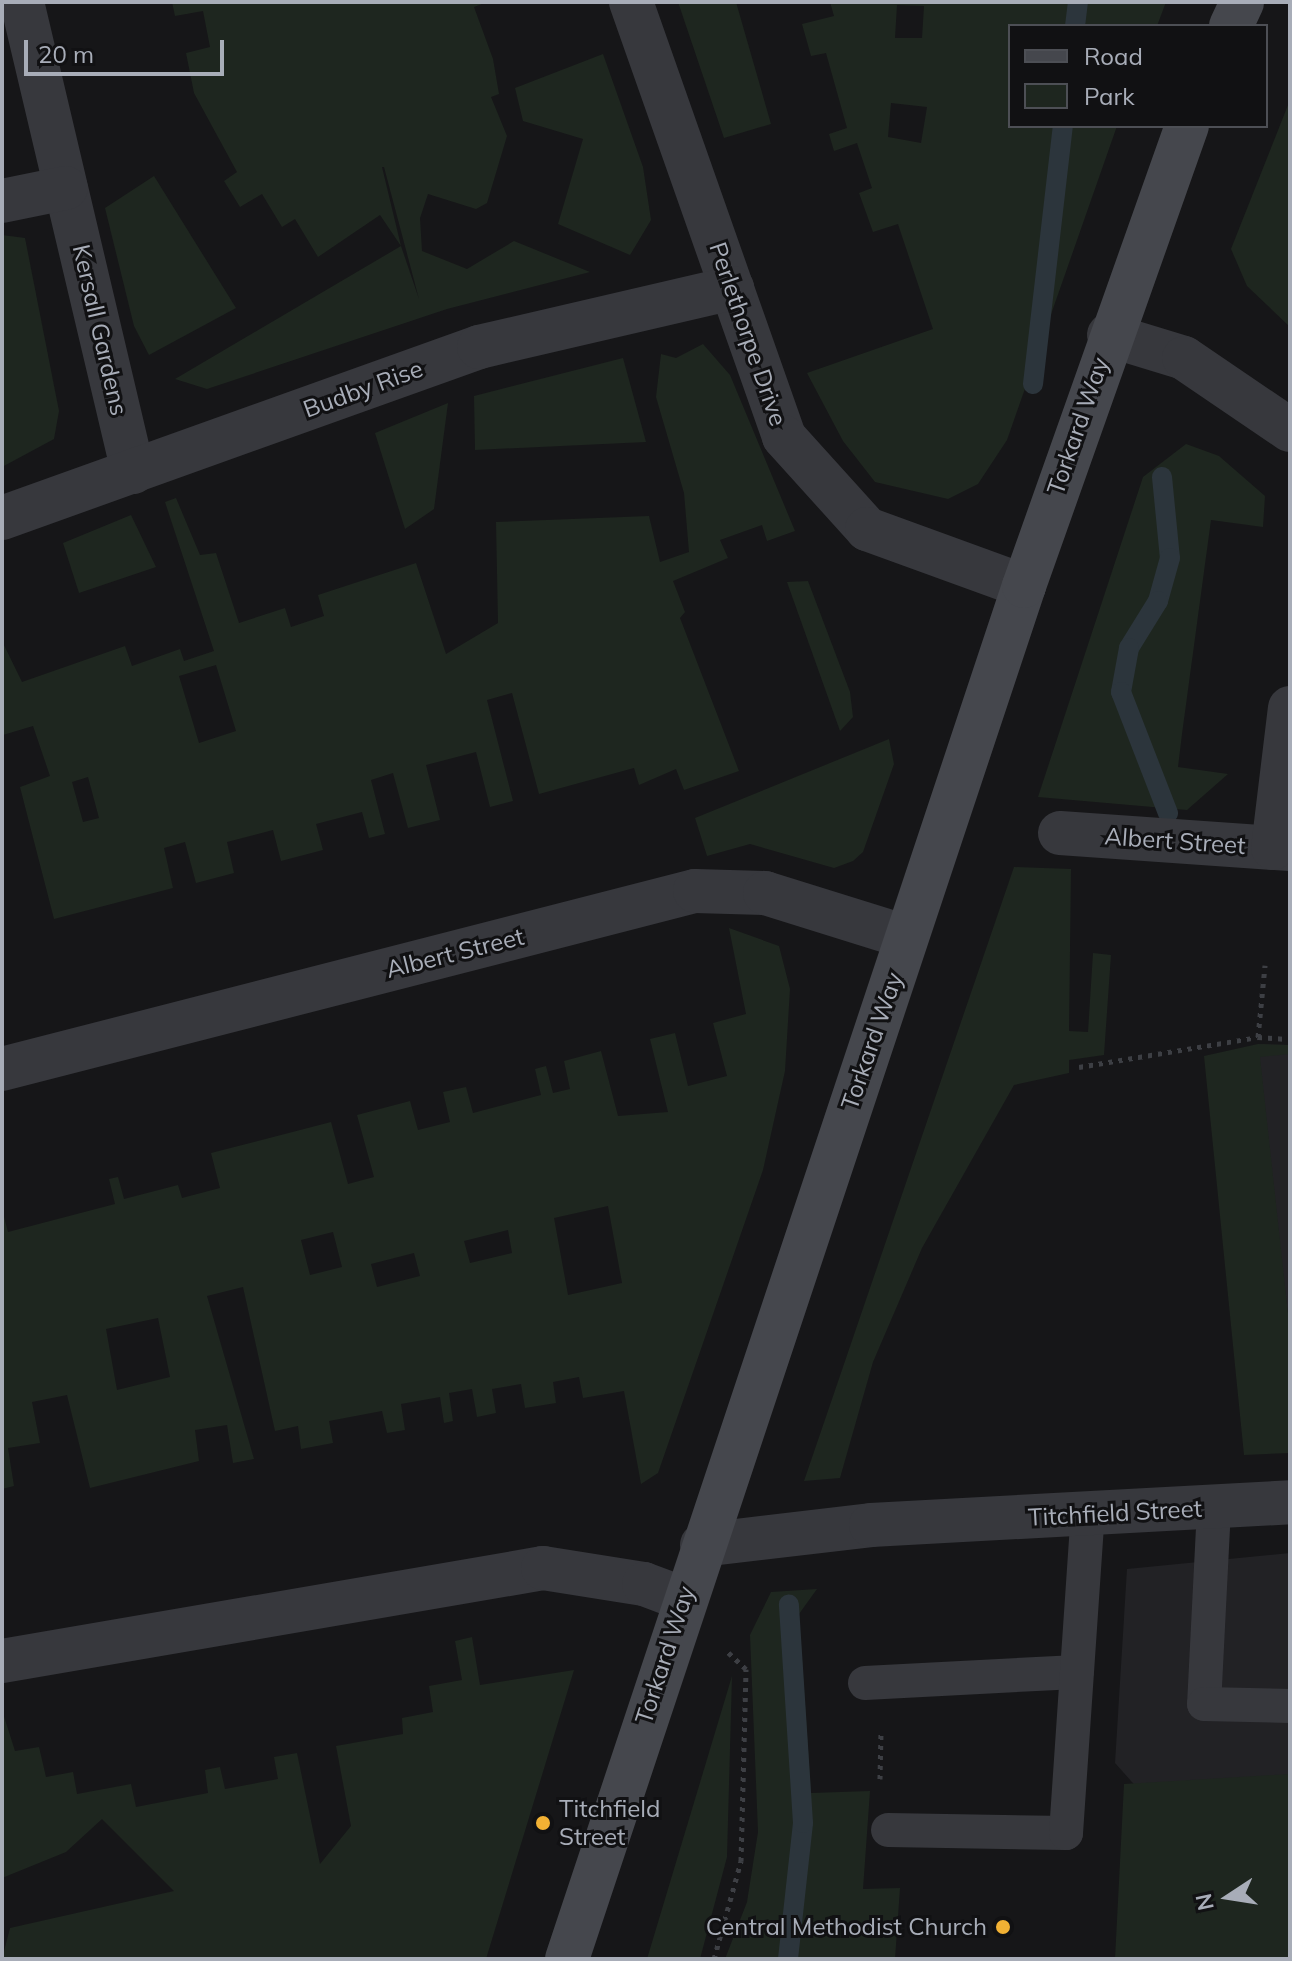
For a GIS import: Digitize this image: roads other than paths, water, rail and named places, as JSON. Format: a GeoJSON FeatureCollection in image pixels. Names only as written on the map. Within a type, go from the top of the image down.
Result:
{"type":"FeatureCollection","features":[{"type":"Feature","properties":{"kind":"street","name":"Kersall Gardens"},"geometry":{"type":"LineString","coordinates":[[22,2],[133,472]]}},
{"type":"Feature","properties":{"kind":"street","name":"Perlethorpe Drive"},"geometry":{"type":"LineString","coordinates":[[631,2],[784,437],[867,529],[1024,586]]}},
{"type":"Feature","properties":{"kind":"street"},"geometry":{"type":"LineString","coordinates":[[1232,24],[1242,2]]}},
{"type":"Feature","properties":{"kind":"street","name":"Torkard Way"},"geometry":{"type":"LineString","coordinates":[[567,1959],[684,1599],[1024,586],[1109,335],[1186,128]]}},
{"type":"Feature","properties":{"kind":"street"},"geometry":{"type":"LineString","coordinates":[[2,201],[66,188]]}},
{"type":"Feature","properties":{"kind":"street","name":"Budby Rise"},"geometry":{"type":"LineString","coordinates":[[2,518],[479,347],[732,288]]}},
{"type":"Feature","properties":{"kind":"street"},"geometry":{"type":"LineString","coordinates":[[1109,335],[1184,358],[1290,430]]}},
{"type":"Feature","properties":{"kind":"street"},"geometry":{"type":"LineString","coordinates":[[1282,848],[1290,711]]}},
{"type":"Feature","properties":{"kind":"street","name":"Albert Street"},"geometry":{"type":"LineString","coordinates":[[1060,833],[1282,848]]}},
{"type":"Feature","properties":{"kind":"street","name":"Albert Street"},"geometry":{"type":"LineString","coordinates":[[2,1069],[695,891],[765,893],[906,937]]}},
{"type":"Feature","properties":{"kind":"street","name":"Titchfield Street"},"geometry":{"type":"LineString","coordinates":[[702,1545],[871,1525],[1290,1502]]}},
{"type":"Feature","properties":{"kind":"street"},"geometry":{"type":"LineString","coordinates":[[2,1661],[543,1568],[644,1584],[684,1599]]}},
{"type":"Feature","properties":{"kind":"lane"},"geometry":{"type":"LineString","coordinates":[[1214,1508],[1204,1704],[1290,1706]]}},
{"type":"Feature","properties":{"kind":"lane"},"geometry":{"type":"LineString","coordinates":[[888,1830],[1066,1833],[1088,1514]]}},
{"type":"Feature","properties":{"kind":"lane"},"geometry":{"type":"LineString","coordinates":[[874,1683],[1077,1672]]}},
{"type":"Feature","properties":{"kind":"waterway"},"geometry":{"type":"LineString","coordinates":[[1075,24],[1078,2]]}},
{"type":"Feature","properties":{"kind":"waterway"},"geometry":{"type":"LineString","coordinates":[[1033,384],[1063,128]]}},
{"type":"Feature","properties":{"kind":"waterway"},"geometry":{"type":"LineString","coordinates":[[1162,477],[1170,558],[1158,601],[1129,648],[1121,692],[1168,813]]}},
{"type":"Feature","properties":{"kind":"waterway"},"geometry":{"type":"LineString","coordinates":[[788,1959],[803,1823],[789,1604]]}},
{"type":"Feature","properties":{"kind":"place","name":"Titchfield Street"},"geometry":{"type":"Point","coordinates":[543,1823]}},
{"type":"Feature","properties":{"kind":"place","name":"Central Methodist Church"},"geometry":{"type":"Point","coordinates":[1003,1927]}}]}
